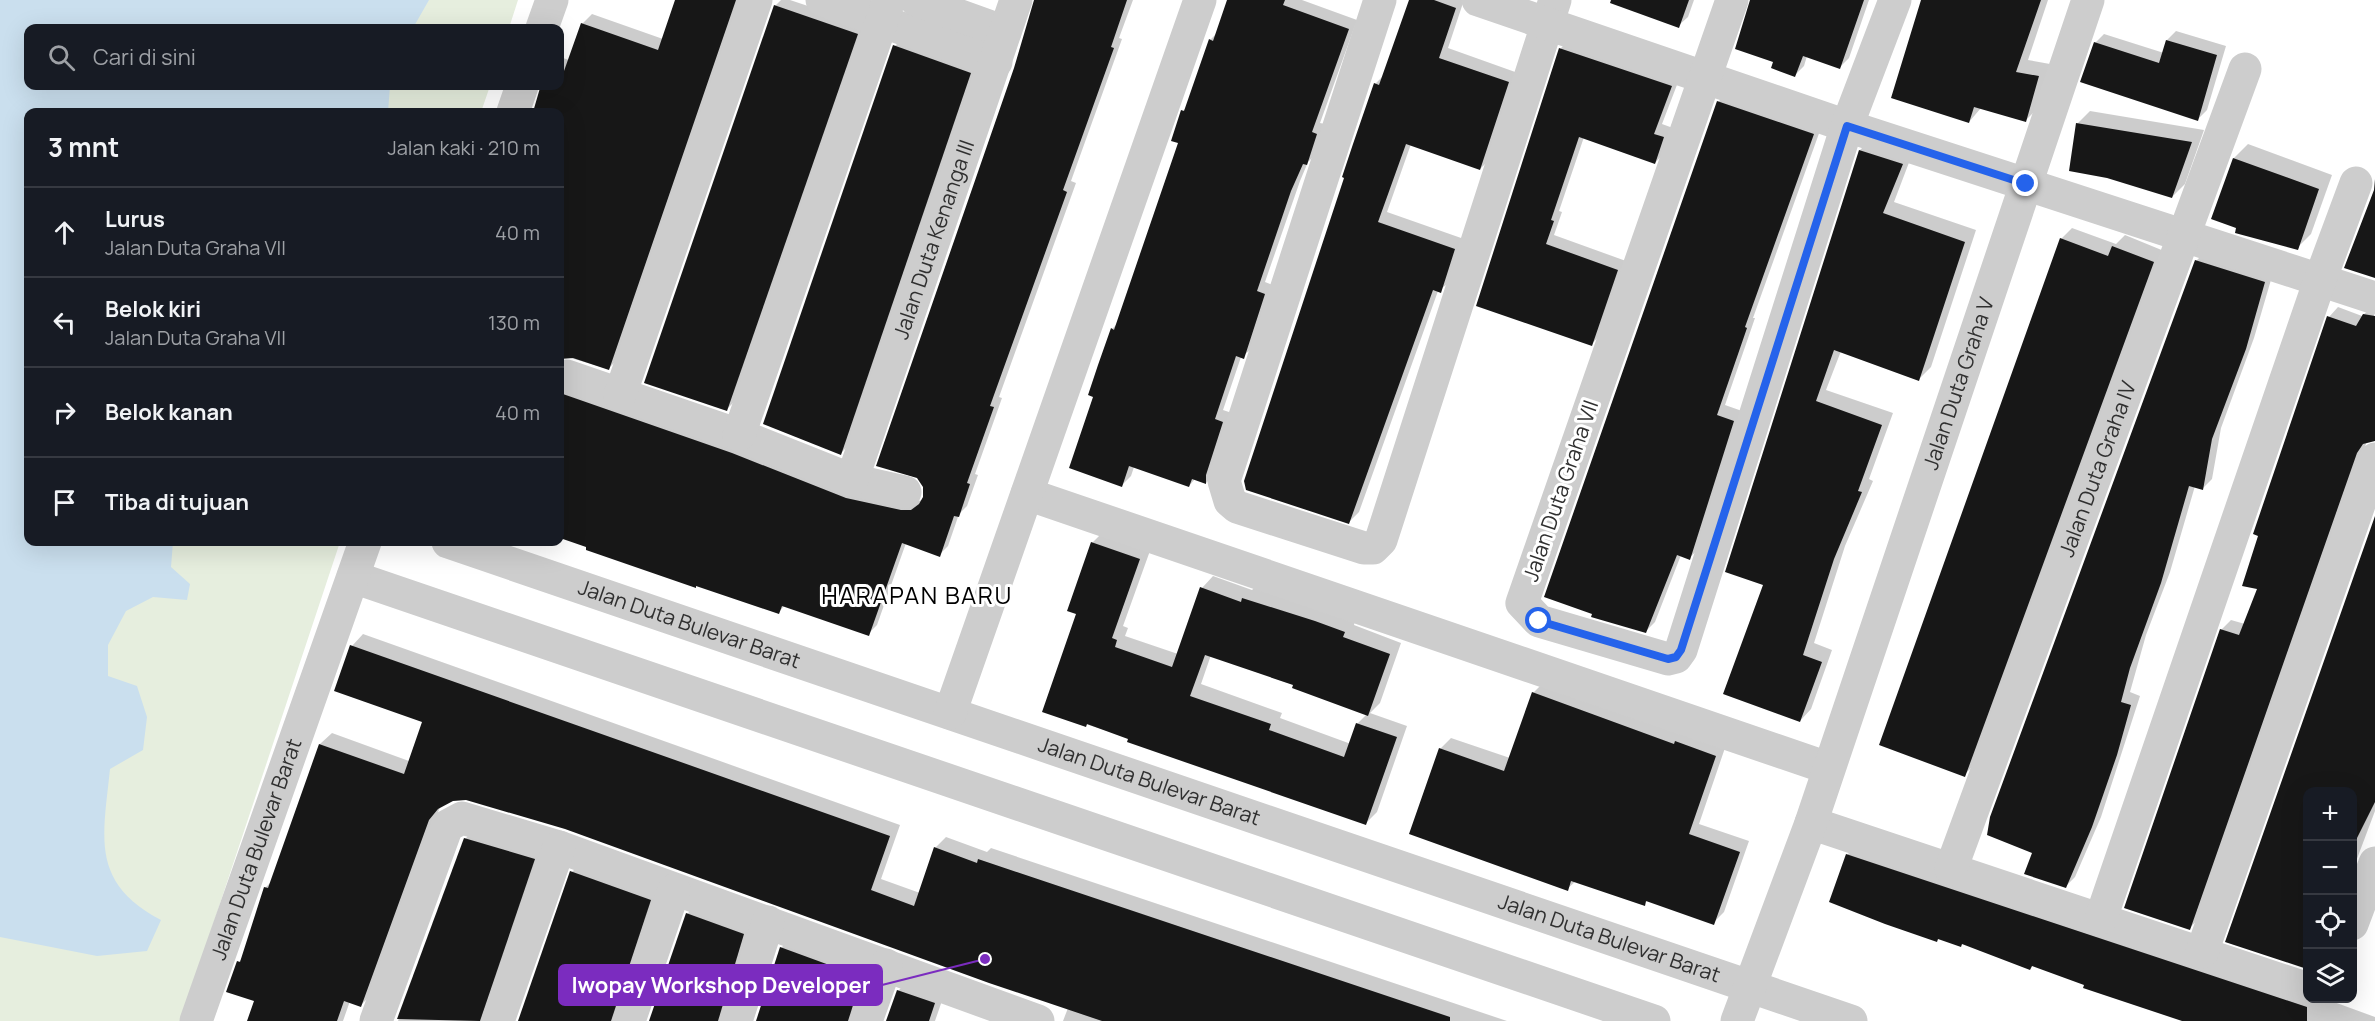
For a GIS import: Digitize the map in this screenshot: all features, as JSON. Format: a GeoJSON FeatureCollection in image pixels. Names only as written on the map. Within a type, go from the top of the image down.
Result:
{"type":"FeatureCollection","features":[{"type":"Feature","properties":{"kind":"street"},"geometry":{"type":"LineString","coordinates":[[543,24],[552,0]]}},
{"type":"Feature","properties":{"kind":"street"},"geometry":{"type":"LineString","coordinates":[[620,395],[756,0]]}},
{"type":"Feature","properties":{"kind":"street"},"geometry":{"type":"LineString","coordinates":[[822,0],[885,10],[996,62]]}},
{"type":"Feature","properties":{"kind":"street"},"geometry":{"type":"LineString","coordinates":[[916,0],[1005,32]]}},
{"type":"Feature","properties":{"kind":"street","name":"Jalan Duta Kenanga III"},"geometry":{"type":"LineString","coordinates":[[852,480],[1016,0]]}},
{"type":"Feature","properties":{"kind":"street"},"geometry":{"type":"LineString","coordinates":[[951,713],[1200,0]]}},
{"type":"Feature","properties":{"kind":"street"},"geometry":{"type":"LineString","coordinates":[[1380,0],[1224,481],[1230,501],[1238,507],[1364,548],[1373,548],[1381,540],[1550,12]]}},
{"type":"Feature","properties":{"kind":"street"},"geometry":{"type":"LineString","coordinates":[[1478,0],[1550,12],[1705,77],[1847,126],[2183,233],[2375,298]]}},
{"type":"Feature","properties":{"kind":"street","name":"Jalan Duta Graha VII"},"geometry":{"type":"LineString","coordinates":[[1732,0],[1522,603],[1539,621],[1668,659],[1676,657],[1681,650],[1847,126]]}},
{"type":"Feature","properties":{"kind":"street"},"geometry":{"type":"LineString","coordinates":[[1847,126],[1895,0]]}},
{"type":"Feature","properties":{"kind":"street","name":"Jalan Duta Graha V"},"geometry":{"type":"LineString","coordinates":[[1744,1002],[1811,823],[2088,0]]}},
{"type":"Feature","properties":{"kind":"street"},"geometry":{"type":"LineString","coordinates":[[739,435],[885,10]]}},
{"type":"Feature","properties":{"kind":"street","name":"Jalan Duta Graha IV"},"geometry":{"type":"LineString","coordinates":[[1951,869],[2245,69]]}},
{"type":"Feature","properties":{"kind":"street"},"geometry":{"type":"LineString","coordinates":[[514,108],[521,90]]}},
{"type":"Feature","properties":{"kind":"street"},"geometry":{"type":"LineString","coordinates":[[2101,918],[2320,280],[2356,183]]}},
{"type":"Feature","properties":{"kind":"street"},"geometry":{"type":"LineString","coordinates":[[567,376],[739,435],[852,480],[905,492]]}},
{"type":"Feature","properties":{"kind":"street"},"geometry":{"type":"LineString","coordinates":[[2202,951],[2375,459]]}},
{"type":"Feature","properties":{"kind":"street"},"geometry":{"type":"LineString","coordinates":[[1027,494],[1828,768]]}},
{"type":"Feature","properties":{"kind":"street","name":"Jalan Duta Bulevar Barat"},"geometry":{"type":"LineString","coordinates":[[196,1021],[364,546]]}},
{"type":"Feature","properties":{"kind":"street","name":"Jalan Duta Bulevar Barat"},"geometry":{"type":"LineString","coordinates":[[460,546],[951,713],[1744,1002],[1851,1021]]}},
{"type":"Feature","properties":{"kind":"street"},"geometry":{"type":"LineString","coordinates":[[353,578],[1654,1021]]}},
{"type":"Feature","properties":{"kind":"street"},"geometry":{"type":"LineString","coordinates":[[376,1021],[447,826],[462,818],[559,847],[886,965],[995,1015],[1038,1021]]}},
{"type":"Feature","properties":{"kind":"street"},"geometry":{"type":"LineString","coordinates":[[1811,823],[2202,951],[2303,987]]}},
{"type":"Feature","properties":{"kind":"street"},"geometry":{"type":"LineString","coordinates":[[498,1021],[559,847]]}},
{"type":"Feature","properties":{"kind":"street"},"geometry":{"type":"LineString","coordinates":[[2357,911],[2375,863]]}},
{"type":"Feature","properties":{"kind":"street"},"geometry":{"type":"LineString","coordinates":[[629,1021],[674,890]]}},
{"type":"Feature","properties":{"kind":"street"},"geometry":{"type":"LineString","coordinates":[[736,1021],[768,922]]}},
{"type":"Feature","properties":{"kind":"street"},"geometry":{"type":"LineString","coordinates":[[866,1021],[886,965]]}},
{"type":"Feature","properties":{"kind":"green space"},"geometry":{"type":"Polygon","coordinates":[[[0,0],[518,0],[510,24],[24,24],[24,90],[489,90],[482,108],[24,108],[24,546],[339,546],[181,1021],[0,1021],[0,0]]]}},
{"type":"Feature","properties":{"kind":"water"},"geometry":{"type":"Polygon","coordinates":[[[0,0],[429,0],[415,24],[24,24],[24,90],[390,90],[388,108],[24,108],[24,546],[173,546],[171,567],[190,584],[187,600],[153,597],[126,611],[108,645],[108,676],[137,686],[147,717],[143,750],[110,769],[104,837],[106,856],[112,874],[122,890],[138,905],[161,920],[147,951],[97,956],[0,937],[0,0]]]}},
{"type":"Feature","properties":{"kind":"building"},"geometry":{"type":"Polygon","coordinates":[[[675,0],[736,0],[609,370],[573,358],[564,359],[564,108],[534,108],[539,90],[564,90],[564,71],[581,23],[658,50],[675,0]]]}},
{"type":"Feature","properties":{"kind":"building"},"geometry":{"type":"Polygon","coordinates":[[[1034,0],[1127,0],[1111,47],[1114,48],[1063,190],[1067,192],[990,406],[994,407],[967,483],[970,484],[959,517],[954,516],[940,557],[902,543],[869,636],[782,606],[779,614],[696,586],[696,588],[586,550],[586,547],[564,539],[564,394],[732,453],[846,498],[901,510],[911,510],[919,504],[923,497],[923,487],[917,478],[876,466],[1014,68],[1034,0]]]}},
{"type":"Feature","properties":{"kind":"building"},"geometry":{"type":"Polygon","coordinates":[[[1227,0],[1285,0],[1283,5],[1349,29],[1312,132],[1317,134],[1307,165],[1303,164],[1291,191],[1257,291],[1265,294],[1244,359],[1236,356],[1215,419],[1223,422],[1206,475],[1206,484],[1192,479],[1189,487],[1129,466],[1122,487],[1069,468],[1093,397],[1088,395],[1098,365],[1111,328],[1114,330],[1178,143],[1171,141],[1181,110],[1184,111],[1209,39],[1213,41],[1227,0]]]}},
{"type":"Feature","properties":{"kind":"building"},"geometry":{"type":"Polygon","coordinates":[[[1409,0],[1434,0],[1456,8],[1439,58],[1509,82],[1480,170],[1406,144],[1378,222],[1455,249],[1441,293],[1433,290],[1349,524],[1246,490],[1244,481],[1344,178],[1342,177],[1353,144],[1374,83],[1379,85],[1409,0]]]}},
{"type":"Feature","properties":{"kind":"building"},"geometry":{"type":"Polygon","coordinates":[[[1611,0],[1689,0],[1679,28],[1610,3],[1611,0]]]}},
{"type":"Feature","properties":{"kind":"building"},"geometry":{"type":"Polygon","coordinates":[[[1750,0],[1864,0],[1840,69],[1803,56],[1795,77],[1771,68],[1773,62],[1735,49],[1750,0]]]}},
{"type":"Feature","properties":{"kind":"building"},"geometry":{"type":"Polygon","coordinates":[[[1921,0],[2041,0],[2016,72],[2039,76],[2026,122],[1974,107],[1969,123],[1891,98],[1921,0]]]}},
{"type":"Feature","properties":{"kind":"building"},"geometry":{"type":"Polygon","coordinates":[[[774,5],[858,34],[727,411],[644,383],[774,5]]]}},
{"type":"Feature","properties":{"kind":"building"},"geometry":{"type":"Polygon","coordinates":[[[2166,40],[2217,55],[2198,121],[2080,82],[2094,42],[2159,63],[2166,40]]]}},
{"type":"Feature","properties":{"kind":"building"},"geometry":{"type":"Polygon","coordinates":[[[893,45],[971,73],[841,455],[763,424],[893,45]]]}},
{"type":"Feature","properties":{"kind":"building"},"geometry":{"type":"Polygon","coordinates":[[[1559,48],[1672,86],[1654,134],[1664,137],[1655,164],[1579,137],[1551,220],[1554,221],[1546,244],[1618,270],[1592,346],[1476,306],[1559,48]]]}},
{"type":"Feature","properties":{"kind":"building"},"geometry":{"type":"Polygon","coordinates":[[[1717,101],[1814,134],[1745,327],[1747,328],[1717,415],[1734,421],[1690,560],[1677,555],[1646,633],[1591,617],[1592,614],[1544,597],[1717,101]]]}},
{"type":"Feature","properties":{"kind":"building"},"geometry":{"type":"Polygon","coordinates":[[[2076,123],[2192,142],[2172,198],[2107,178],[2069,171],[2076,123]]]}},
{"type":"Feature","properties":{"kind":"building"},"geometry":{"type":"Polygon","coordinates":[[[1859,150],[1903,164],[1883,213],[1965,242],[1919,381],[1834,350],[1816,401],[1882,425],[1858,491],[1862,492],[1834,559],[1803,655],[1822,662],[1800,722],[1723,694],[1763,585],[1725,572],[1859,150]]]}},
{"type":"Feature","properties":{"kind":"building"},"geometry":{"type":"Polygon","coordinates":[[[2233,158],[2319,189],[2298,250],[2235,233],[2236,228],[2211,219],[2233,158]]]}},
{"type":"Feature","properties":{"kind":"building"},"geometry":{"type":"Polygon","coordinates":[[[2375,179],[2375,278],[2344,268],[2374,190],[2375,179]]]}},
{"type":"Feature","properties":{"kind":"building"},"geometry":{"type":"Polygon","coordinates":[[[2060,238],[2108,256],[2112,246],[2154,262],[1965,777],[1879,745],[2060,238]]]}},
{"type":"Feature","properties":{"kind":"building"},"geometry":{"type":"Polygon","coordinates":[[[2195,260],[2265,282],[2246,349],[2212,439],[2203,490],[2189,486],[2161,583],[2130,668],[2121,702],[2131,705],[2117,755],[2092,827],[2066,888],[2024,874],[2032,853],[1987,835],[1990,817],[2195,260]]]}},
{"type":"Feature","properties":{"kind":"building"},"geometry":{"type":"Polygon","coordinates":[[[2363,314],[2375,316],[2375,441],[2363,444],[2357,453],[2190,930],[2124,908],[2220,629],[2239,635],[2257,589],[2242,586],[2258,536],[2253,534],[2327,316],[2356,326],[2363,314]]]}},
{"type":"Feature","properties":{"kind":"building"},"geometry":{"type":"Polygon","coordinates":[[[2375,516],[2375,802],[2357,838],[2357,787],[2303,787],[2303,968],[2225,942],[2375,516]]]}},
{"type":"Feature","properties":{"kind":"building"},"geometry":{"type":"Polygon","coordinates":[[[1091,542],[1140,559],[1112,638],[1117,640],[1115,647],[1172,667],[1200,587],[1241,602],[1242,598],[1315,621],[1345,632],[1343,637],[1390,654],[1368,716],[1292,688],[1293,685],[1205,655],[1190,696],[1271,724],[1269,730],[1344,757],[1356,723],[1397,737],[1366,825],[1127,742],[1128,739],[1087,724],[1086,727],[1042,712],[1076,614],[1067,611],[1091,542]]]}},
{"type":"Feature","properties":{"kind":"building"},"geometry":{"type":"Polygon","coordinates":[[[350,645],[890,836],[871,890],[914,906],[934,847],[977,863],[978,859],[1450,1017],[1450,1021],[1102,1021],[989,983],[565,829],[466,800],[453,801],[438,809],[429,820],[361,1007],[344,1001],[337,1021],[247,1021],[254,1001],[226,992],[237,961],[240,962],[264,887],[268,888],[319,744],[404,774],[422,722],[334,691],[350,645]]]}},
{"type":"Feature","properties":{"kind":"building"},"geometry":{"type":"Polygon","coordinates":[[[1532,692],[1674,744],[1675,741],[1716,756],[1689,834],[1740,852],[1714,925],[1646,901],[1645,906],[1571,881],[1568,891],[1409,834],[1439,748],[1504,771],[1532,692]]]}},
{"type":"Feature","properties":{"kind":"building"},"geometry":{"type":"Polygon","coordinates":[[[464,838],[535,859],[480,1021],[397,1019],[464,838]]]}},
{"type":"Feature","properties":{"kind":"building"},"geometry":{"type":"Polygon","coordinates":[[[1846,854],[2307,1007],[2307,1021],[2182,1021],[2083,988],[2084,985],[2032,966],[2030,970],[1962,944],[1961,947],[1938,939],[1937,942],[1885,924],[1829,902],[1846,854]]]}},
{"type":"Feature","properties":{"kind":"building"},"geometry":{"type":"Polygon","coordinates":[[[570,871],[651,900],[611,1021],[518,1021],[570,871]]]}},
{"type":"Feature","properties":{"kind":"building"},"geometry":{"type":"Polygon","coordinates":[[[686,913],[744,934],[718,1021],[649,1021],[686,913]]]}},
{"type":"Feature","properties":{"kind":"building"},"geometry":{"type":"Polygon","coordinates":[[[780,947],[862,977],[848,1021],[756,1021],[780,947]]]}},
{"type":"Feature","properties":{"kind":"building"},"geometry":{"type":"Polygon","coordinates":[[[897,990],[935,1003],[929,1021],[886,1021],[897,990]]]}},
{"type":"Feature","properties":{"kind":"place","name":"Iwopay Workshop Developer"},"geometry":{"type":"Point","coordinates":[985,959]}},
{"type":"Feature","properties":{"kind":"district","name":"HARAPAN BARU"},"geometry":{"type":"Point","coordinates":[917,596]}},
{"type":"Feature","properties":{"kind":"route"},"geometry":{"type":"LineString","coordinates":[[1539,621],[1668,659],[1676,657],[1681,650],[1847,126],[2026,184]]}}]}
